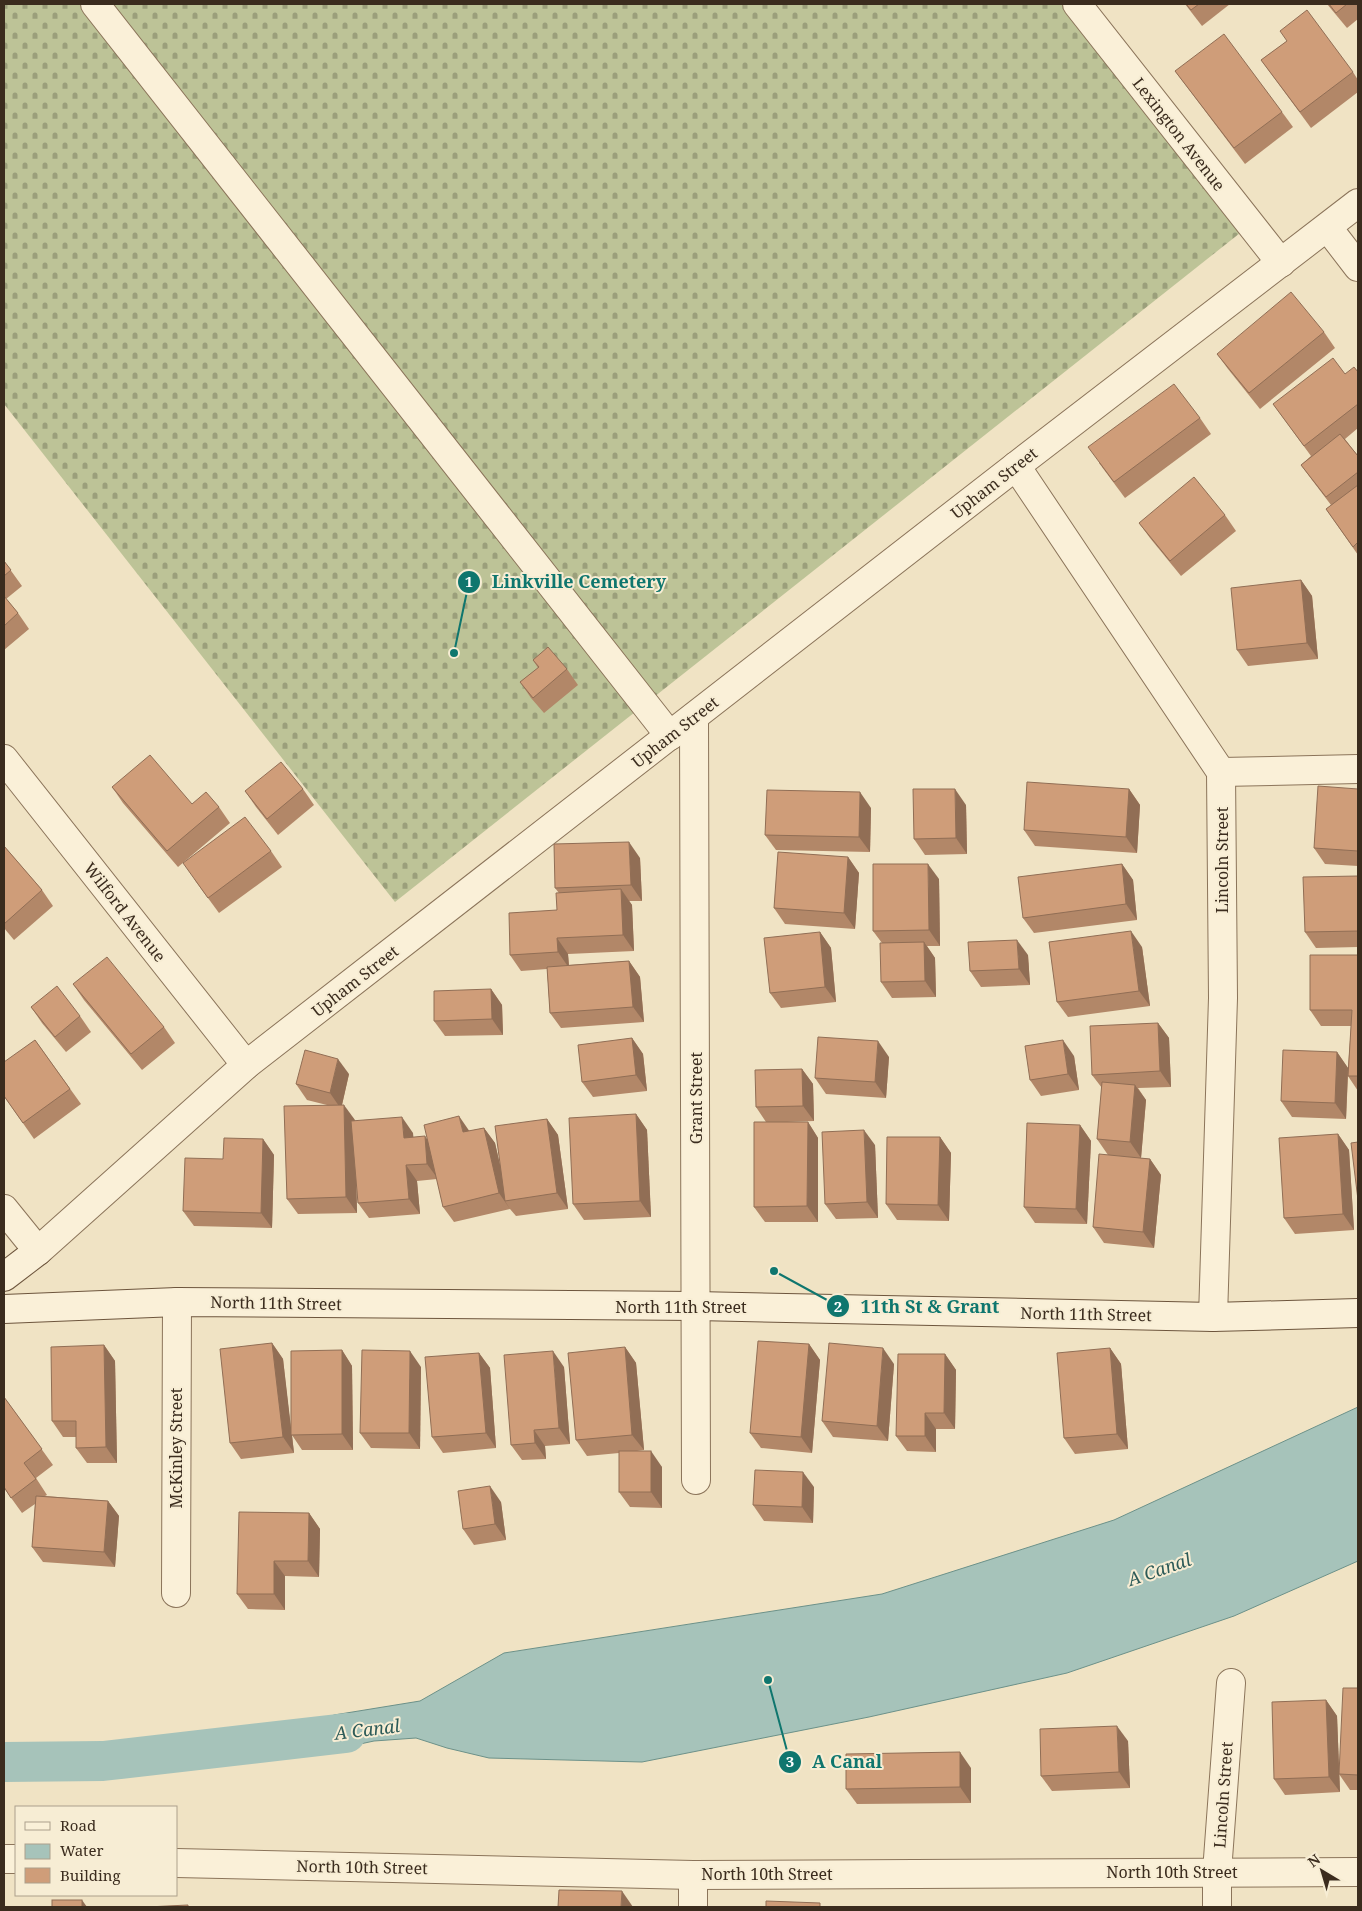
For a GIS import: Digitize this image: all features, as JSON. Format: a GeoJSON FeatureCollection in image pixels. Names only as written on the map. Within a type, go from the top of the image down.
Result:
{"type":"FeatureCollection","features":[{"type":"Feature","properties":{"kind":"street"},"geometry":{"type":"LineString","coordinates":[[95,4],[670,736]]}},
{"type":"Feature","properties":{"kind":"street","name":"Lexington Avenue"},"geometry":{"type":"LineString","coordinates":[[1077,4],[1281,264]]}},
{"type":"Feature","properties":{"kind":"street","name":"Upham Street"},"geometry":{"type":"LineString","coordinates":[[4,1277],[38,1251],[246,1065],[1016,466],[1328,228],[1358,202]]}},
{"type":"Feature","properties":{"kind":"street"},"geometry":{"type":"LineString","coordinates":[[1328,228],[1358,267]]}},
{"type":"Feature","properties":{"kind":"street"},"geometry":{"type":"LineString","coordinates":[[1016,466],[1221,772],[1358,769]]}},
{"type":"Feature","properties":{"kind":"street","name":"Grant Street"},"geometry":{"type":"LineString","coordinates":[[694,717],[696,1480]]}},
{"type":"Feature","properties":{"kind":"street","name":"Wilford Avenue"},"geometry":{"type":"LineString","coordinates":[[4,759],[246,1065]]}},
{"type":"Feature","properties":{"kind":"street","name":"Lincoln Street"},"geometry":{"type":"LineString","coordinates":[[1213,1317],[1223,998],[1221,772]]}},
{"type":"Feature","properties":{"kind":"street"},"geometry":{"type":"LineString","coordinates":[[4,1209],[38,1251]]}},
{"type":"Feature","properties":{"kind":"street","name":"North 11th Street"},"geometry":{"type":"LineString","coordinates":[[4,1309],[177,1302],[696,1306],[1213,1317],[1358,1313]]}},
{"type":"Feature","properties":{"kind":"street","name":"McKinley Street"},"geometry":{"type":"LineString","coordinates":[[176,1593],[177,1302]]}},
{"type":"Feature","properties":{"kind":"street","name":"Lincoln Street"},"geometry":{"type":"LineString","coordinates":[[1216,1907],[1231,1683]]}},
{"type":"Feature","properties":{"kind":"street","name":"North 10th Street"},"geometry":{"type":"LineString","coordinates":[[178,1863],[693,1875],[1358,1872]]}},
{"type":"Feature","properties":{"kind":"street"},"geometry":{"type":"LineString","coordinates":[[693,1875],[693,1907]]}},
{"type":"Feature","properties":{"kind":"green space"},"geometry":{"type":"Polygon","coordinates":[[[4,4],[1094,4],[1259,218],[395,902],[4,404],[4,4]]]}},
{"type":"Feature","properties":{"kind":"water"},"geometry":{"type":"Polygon","coordinates":[[[1358,1407],[1358,1561],[1234,1616],[1067,1673],[869,1717],[642,1762],[489,1758],[416,1738],[374,1741],[304,1756],[290,1739],[334,1715],[420,1701],[504,1653],[882,1594],[1114,1520],[1358,1407]]]}},
{"type":"Feature","properties":{"kind":"building"},"geometry":{"type":"Polygon","coordinates":[[[1186,4],[1199,4],[1191,10],[1186,4]]]}},
{"type":"Feature","properties":{"kind":"building"},"geometry":{"type":"Polygon","coordinates":[[[1329,4],[1347,4],[1336,13],[1329,4]]]}},
{"type":"Feature","properties":{"kind":"building"},"geometry":{"type":"Polygon","coordinates":[[[1307,10],[1353,72],[1300,112],[1261,60],[1287,41],[1280,31],[1307,10]]]}},
{"type":"Feature","properties":{"kind":"building"},"geometry":{"type":"Polygon","coordinates":[[[1224,34],[1282,112],[1234,148],[1175,71],[1224,34]]]}},
{"type":"Feature","properties":{"kind":"building"},"geometry":{"type":"Polygon","coordinates":[[[1291,292],[1324,332],[1249,393],[1217,354],[1291,292]]]}},
{"type":"Feature","properties":{"kind":"building"},"geometry":{"type":"Polygon","coordinates":[[[1333,358],[1345,374],[1354,367],[1358,372],[1358,404],[1304,446],[1273,404],[1333,358]]]}},
{"type":"Feature","properties":{"kind":"building"},"geometry":{"type":"Polygon","coordinates":[[[1174,384],[1200,418],[1114,482],[1088,447],[1174,384]]]}},
{"type":"Feature","properties":{"kind":"building"},"geometry":{"type":"Polygon","coordinates":[[[1340,434],[1358,456],[1358,472],[1326,497],[1301,465],[1340,434]]]}},
{"type":"Feature","properties":{"kind":"building"},"geometry":{"type":"Polygon","coordinates":[[[1194,477],[1225,515],[1170,561],[1139,523],[1194,477]]]}},
{"type":"Feature","properties":{"kind":"building"},"geometry":{"type":"Polygon","coordinates":[[[1358,485],[1358,542],[1353,547],[1326,509],[1358,485]]]}},
{"type":"Feature","properties":{"kind":"building"},"geometry":{"type":"Polygon","coordinates":[[[4,561],[11,570],[4,576],[4,561]]]}},
{"type":"Feature","properties":{"kind":"building"},"geometry":{"type":"Polygon","coordinates":[[[1301,580],[1307,643],[1237,650],[1231,588],[1301,580]]]}},
{"type":"Feature","properties":{"kind":"building"},"geometry":{"type":"Polygon","coordinates":[[[4,596],[18,613],[4,626],[4,596]]]}},
{"type":"Feature","properties":{"kind":"building"},"geometry":{"type":"Polygon","coordinates":[[[548,647],[567,669],[533,698],[520,682],[539,667],[533,660],[548,647]]]}},
{"type":"Feature","properties":{"kind":"building"},"geometry":{"type":"Polygon","coordinates":[[[150,755],[192,804],[206,792],[219,807],[167,851],[112,787],[150,755]]]}},
{"type":"Feature","properties":{"kind":"building"},"geometry":{"type":"Polygon","coordinates":[[[281,762],[303,789],[267,819],[245,791],[281,762]]]}},
{"type":"Feature","properties":{"kind":"building"},"geometry":{"type":"Polygon","coordinates":[[[1027,782],[1129,789],[1126,837],[1024,830],[1027,782]]]}},
{"type":"Feature","properties":{"kind":"building"},"geometry":{"type":"Polygon","coordinates":[[[1318,786],[1358,789],[1358,851],[1314,848],[1318,786]]]}},
{"type":"Feature","properties":{"kind":"building"},"geometry":{"type":"Polygon","coordinates":[[[913,789],[955,789],[956,838],[914,839],[913,789]]]}},
{"type":"Feature","properties":{"kind":"building"},"geometry":{"type":"Polygon","coordinates":[[[767,790],[860,792],[859,837],[765,835],[767,790]]]}},
{"type":"Feature","properties":{"kind":"building"},"geometry":{"type":"Polygon","coordinates":[[[245,817],[271,851],[208,898],[183,863],[245,817]]]}},
{"type":"Feature","properties":{"kind":"building"},"geometry":{"type":"Polygon","coordinates":[[[629,842],[631,885],[555,888],[554,844],[629,842]]]}},
{"type":"Feature","properties":{"kind":"building"},"geometry":{"type":"Polygon","coordinates":[[[4,846],[42,890],[4,924],[4,846]]]}},
{"type":"Feature","properties":{"kind":"building"},"geometry":{"type":"Polygon","coordinates":[[[778,852],[848,857],[844,913],[774,908],[778,852]]]}},
{"type":"Feature","properties":{"kind":"building"},"geometry":{"type":"Polygon","coordinates":[[[873,864],[928,864],[929,930],[873,931],[873,864]]]}},
{"type":"Feature","properties":{"kind":"building"},"geometry":{"type":"Polygon","coordinates":[[[1122,864],[1126,904],[1023,918],[1018,877],[1122,864]]]}},
{"type":"Feature","properties":{"kind":"building"},"geometry":{"type":"Polygon","coordinates":[[[1358,876],[1358,931],[1305,932],[1303,877],[1358,876]]]}},
{"type":"Feature","properties":{"kind":"building"},"geometry":{"type":"Polygon","coordinates":[[[621,889],[623,935],[557,938],[558,952],[510,955],[509,913],[557,910],[556,893],[621,889]]]}},
{"type":"Feature","properties":{"kind":"building"},"geometry":{"type":"Polygon","coordinates":[[[1131,931],[1139,991],[1057,1002],[1049,942],[1131,931]]]}},
{"type":"Feature","properties":{"kind":"building"},"geometry":{"type":"Polygon","coordinates":[[[820,932],[825,987],[770,993],[764,938],[820,932]]]}},
{"type":"Feature","properties":{"kind":"building"},"geometry":{"type":"Polygon","coordinates":[[[1017,940],[1019,969],[970,971],[968,942],[1017,940]]]}},
{"type":"Feature","properties":{"kind":"building"},"geometry":{"type":"Polygon","coordinates":[[[924,942],[925,981],[881,982],[880,943],[924,942]]]}},
{"type":"Feature","properties":{"kind":"building"},"geometry":{"type":"Polygon","coordinates":[[[1310,955],[1358,955],[1358,1076],[1348,1076],[1352,1010],[1310,1010],[1310,955]]]}},
{"type":"Feature","properties":{"kind":"building"},"geometry":{"type":"Polygon","coordinates":[[[107,957],[164,1027],[131,1054],[73,984],[107,957]]]}},
{"type":"Feature","properties":{"kind":"building"},"geometry":{"type":"Polygon","coordinates":[[[629,961],[633,1007],[550,1013],[547,967],[629,961]]]}},
{"type":"Feature","properties":{"kind":"building"},"geometry":{"type":"Polygon","coordinates":[[[57,986],[80,1016],[55,1037],[31,1007],[57,986]]]}},
{"type":"Feature","properties":{"kind":"building"},"geometry":{"type":"Polygon","coordinates":[[[491,989],[492,1019],[434,1021],[434,991],[491,989]]]}},
{"type":"Feature","properties":{"kind":"building"},"geometry":{"type":"Polygon","coordinates":[[[1158,1023],[1160,1071],[1092,1075],[1090,1026],[1158,1023]]]}},
{"type":"Feature","properties":{"kind":"building"},"geometry":{"type":"Polygon","coordinates":[[[818,1037],[878,1041],[875,1082],[815,1078],[818,1037]]]}},
{"type":"Feature","properties":{"kind":"building"},"geometry":{"type":"Polygon","coordinates":[[[632,1038],[636,1075],[582,1082],[578,1045],[632,1038]]]}},
{"type":"Feature","properties":{"kind":"building"},"geometry":{"type":"Polygon","coordinates":[[[35,1040],[70,1089],[23,1123],[4,1096],[4,1062],[35,1040]]]}},
{"type":"Feature","properties":{"kind":"building"},"geometry":{"type":"Polygon","coordinates":[[[1063,1040],[1068,1074],[1030,1080],[1025,1046],[1063,1040]]]}},
{"type":"Feature","properties":{"kind":"building"},"geometry":{"type":"Polygon","coordinates":[[[305,1050],[338,1059],[330,1093],[296,1084],[305,1050]]]}},
{"type":"Feature","properties":{"kind":"building"},"geometry":{"type":"Polygon","coordinates":[[[1283,1050],[1337,1052],[1335,1103],[1281,1101],[1283,1050]]]}},
{"type":"Feature","properties":{"kind":"building"},"geometry":{"type":"Polygon","coordinates":[[[802,1069],[803,1106],[756,1107],[755,1070],[802,1069]]]}},
{"type":"Feature","properties":{"kind":"building"},"geometry":{"type":"Polygon","coordinates":[[[1102,1082],[1135,1085],[1130,1142],[1097,1139],[1102,1082]]]}},
{"type":"Feature","properties":{"kind":"building"},"geometry":{"type":"Polygon","coordinates":[[[344,1105],[346,1197],[287,1199],[284,1106],[344,1105]]]}},
{"type":"Feature","properties":{"kind":"building"},"geometry":{"type":"Polygon","coordinates":[[[636,1114],[640,1201],[573,1204],[569,1118],[636,1114]]]}},
{"type":"Feature","properties":{"kind":"building"},"geometry":{"type":"Polygon","coordinates":[[[459,1116],[463,1132],[484,1128],[499,1193],[443,1207],[424,1125],[459,1116]]]}},
{"type":"Feature","properties":{"kind":"building"},"geometry":{"type":"Polygon","coordinates":[[[402,1117],[404,1138],[425,1136],[427,1164],[406,1165],[409,1199],[358,1203],[351,1121],[402,1117]]]}},
{"type":"Feature","properties":{"kind":"building"},"geometry":{"type":"Polygon","coordinates":[[[547,1119],[557,1193],[505,1201],[495,1126],[547,1119]]]}},
{"type":"Feature","properties":{"kind":"building"},"geometry":{"type":"Polygon","coordinates":[[[754,1122],[808,1122],[807,1206],[754,1207],[754,1122]]]}},
{"type":"Feature","properties":{"kind":"building"},"geometry":{"type":"Polygon","coordinates":[[[1027,1123],[1080,1125],[1076,1209],[1024,1207],[1027,1123]]]}},
{"type":"Feature","properties":{"kind":"building"},"geometry":{"type":"Polygon","coordinates":[[[864,1130],[867,1202],[825,1204],[822,1132],[864,1130]]]}},
{"type":"Feature","properties":{"kind":"building"},"geometry":{"type":"Polygon","coordinates":[[[1338,1134],[1343,1214],[1284,1218],[1279,1138],[1338,1134]]]}},
{"type":"Feature","properties":{"kind":"building"},"geometry":{"type":"Polygon","coordinates":[[[887,1137],[940,1137],[938,1205],[886,1204],[887,1137]]]}},
{"type":"Feature","properties":{"kind":"building"},"geometry":{"type":"Polygon","coordinates":[[[224,1138],[263,1139],[261,1213],[183,1211],[185,1158],[223,1159],[224,1138]]]}},
{"type":"Feature","properties":{"kind":"building"},"geometry":{"type":"Polygon","coordinates":[[[1358,1142],[1358,1200],[1351,1143],[1358,1142]]]}},
{"type":"Feature","properties":{"kind":"building"},"geometry":{"type":"Polygon","coordinates":[[[1099,1154],[1150,1159],[1143,1232],[1093,1227],[1099,1154]]]}},
{"type":"Feature","properties":{"kind":"building"},"geometry":{"type":"Polygon","coordinates":[[[758,1341],[809,1344],[801,1437],[750,1433],[758,1341]]]}},
{"type":"Feature","properties":{"kind":"building"},"geometry":{"type":"Polygon","coordinates":[[[272,1343],[283,1437],[230,1443],[220,1349],[272,1343]]]}},
{"type":"Feature","properties":{"kind":"building"},"geometry":{"type":"Polygon","coordinates":[[[829,1343],[883,1348],[877,1426],[822,1421],[829,1343]]]}},
{"type":"Feature","properties":{"kind":"building"},"geometry":{"type":"Polygon","coordinates":[[[104,1345],[106,1447],[76,1448],[76,1421],[52,1421],[51,1347],[104,1345]]]}},
{"type":"Feature","properties":{"kind":"building"},"geometry":{"type":"Polygon","coordinates":[[[625,1347],[632,1435],[576,1440],[568,1353],[625,1347]]]}},
{"type":"Feature","properties":{"kind":"building"},"geometry":{"type":"Polygon","coordinates":[[[1110,1348],[1117,1434],[1064,1438],[1057,1353],[1110,1348]]]}},
{"type":"Feature","properties":{"kind":"building"},"geometry":{"type":"Polygon","coordinates":[[[342,1350],[342,1434],[291,1435],[291,1351],[342,1350]]]}},
{"type":"Feature","properties":{"kind":"building"},"geometry":{"type":"Polygon","coordinates":[[[362,1350],[410,1351],[409,1433],[360,1433],[362,1350]]]}},
{"type":"Feature","properties":{"kind":"building"},"geometry":{"type":"Polygon","coordinates":[[[553,1351],[559,1428],[534,1430],[535,1443],[511,1445],[504,1355],[553,1351]]]}},
{"type":"Feature","properties":{"kind":"building"},"geometry":{"type":"Polygon","coordinates":[[[479,1353],[486,1433],[432,1437],[425,1357],[479,1353]]]}},
{"type":"Feature","properties":{"kind":"building"},"geometry":{"type":"Polygon","coordinates":[[[898,1354],[945,1354],[944,1413],[925,1413],[925,1436],[896,1436],[898,1354]]]}},
{"type":"Feature","properties":{"kind":"building"},"geometry":{"type":"Polygon","coordinates":[[[4,1397],[42,1449],[24,1463],[36,1479],[11,1498],[4,1487],[4,1397]]]}},
{"type":"Feature","properties":{"kind":"building"},"geometry":{"type":"Polygon","coordinates":[[[619,1451],[651,1451],[651,1492],[619,1492],[619,1451]]]}},
{"type":"Feature","properties":{"kind":"building"},"geometry":{"type":"Polygon","coordinates":[[[755,1470],[803,1472],[802,1507],[753,1505],[755,1470]]]}},
{"type":"Feature","properties":{"kind":"building"},"geometry":{"type":"Polygon","coordinates":[[[490,1486],[495,1524],[463,1529],[458,1491],[490,1486]]]}},
{"type":"Feature","properties":{"kind":"building"},"geometry":{"type":"Polygon","coordinates":[[[36,1496],[108,1501],[104,1552],[32,1547],[36,1496]]]}},
{"type":"Feature","properties":{"kind":"building"},"geometry":{"type":"Polygon","coordinates":[[[239,1512],[309,1513],[308,1561],[274,1561],[274,1594],[237,1594],[239,1512]]]}},
{"type":"Feature","properties":{"kind":"building"},"geometry":{"type":"Polygon","coordinates":[[[1343,1688],[1358,1688],[1358,1775],[1339,1774],[1343,1688]]]}},
{"type":"Feature","properties":{"kind":"building"},"geometry":{"type":"Polygon","coordinates":[[[1326,1700],[1329,1777],[1274,1779],[1272,1702],[1326,1700]]]}},
{"type":"Feature","properties":{"kind":"building"},"geometry":{"type":"Polygon","coordinates":[[[1117,1726],[1119,1772],[1041,1776],[1040,1729],[1117,1726]]]}},
{"type":"Feature","properties":{"kind":"building"},"geometry":{"type":"Polygon","coordinates":[[[960,1752],[960,1787],[846,1789],[846,1754],[960,1752]]]}},
{"type":"Feature","properties":{"kind":"building"},"geometry":{"type":"Polygon","coordinates":[[[559,1890],[622,1891],[621,1907],[558,1907],[559,1890]]]}},
{"type":"Feature","properties":{"kind":"building"},"geometry":{"type":"Polygon","coordinates":[[[52,1900],[82,1900],[82,1907],[52,1907],[52,1900]]]}},
{"type":"Feature","properties":{"kind":"building"},"geometry":{"type":"Polygon","coordinates":[[[766,1901],[820,1903],[820,1907],[766,1907],[766,1901]]]}},
{"type":"Feature","properties":{"kind":"building"},"geometry":{"type":"Polygon","coordinates":[[[188,1905],[188,1907],[147,1907],[188,1905]]]}},
{"type":"Feature","properties":{"kind":"waterway","name":"A Canal"},"geometry":{"type":"LineString","coordinates":[[4,1762],[103,1761],[346,1733]]}},
{"type":"Feature","properties":{"kind":"place","name":"Linkville Cemetery"},"geometry":{"type":"Point","coordinates":[454,653]}},
{"type":"Feature","properties":{"kind":"place","name":"11th St & Grant"},"geometry":{"type":"Point","coordinates":[774,1271]}},
{"type":"Feature","properties":{"kind":"place","name":"A Canal"},"geometry":{"type":"Point","coordinates":[768,1680]}}]}
